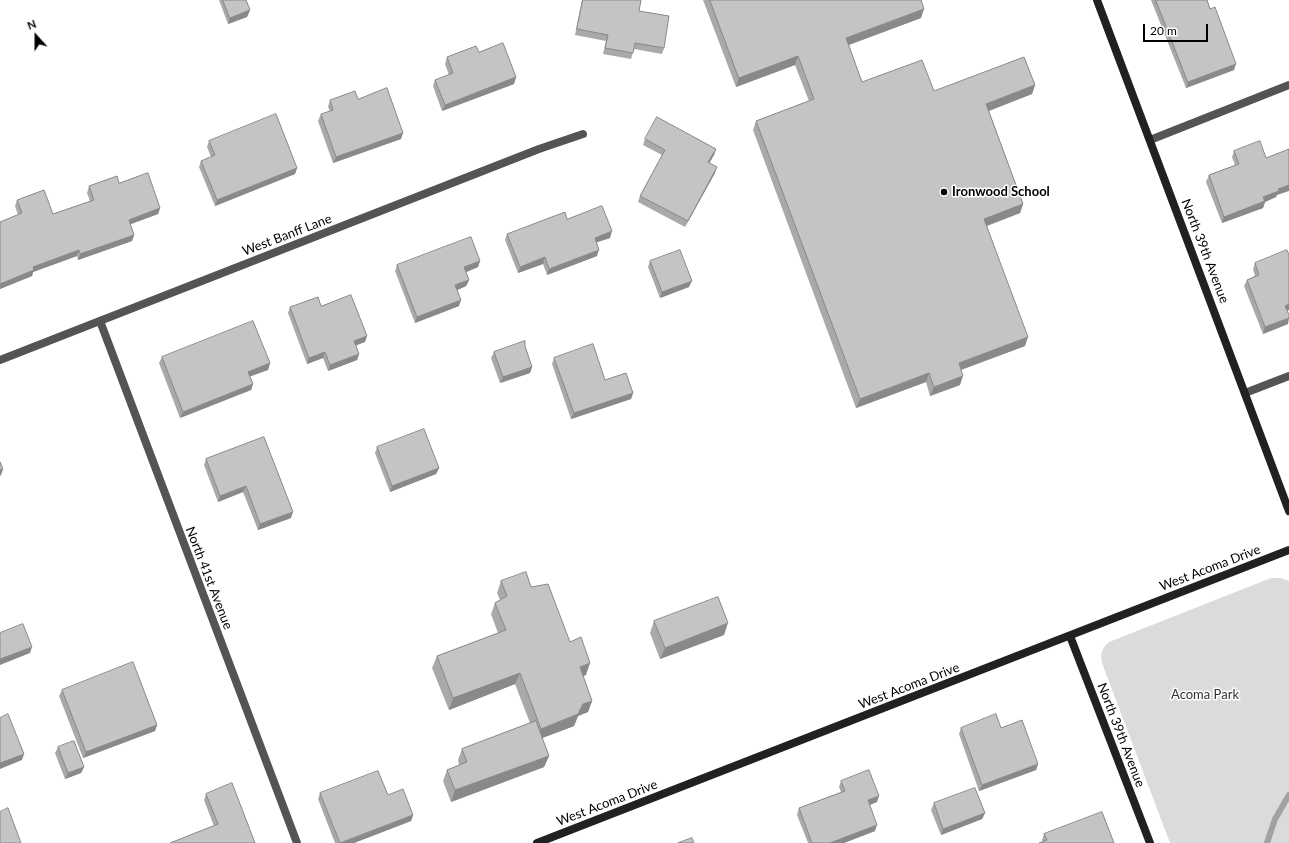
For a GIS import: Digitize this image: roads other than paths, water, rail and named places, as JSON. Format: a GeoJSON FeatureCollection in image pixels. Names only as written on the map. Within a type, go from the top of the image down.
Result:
{"type":"FeatureCollection","features":[{"type":"Feature","properties":{"kind":"street","name":"North 39th Avenue"},"geometry":{"type":"LineString","coordinates":[[1097,0],[1289,511]]}},
{"type":"Feature","properties":{"kind":"street"},"geometry":{"type":"LineString","coordinates":[[1150,140],[1289,85]]}},
{"type":"Feature","properties":{"kind":"street","name":"West Banff Lane"},"geometry":{"type":"LineString","coordinates":[[0,360],[539,149],[583,134]]}},
{"type":"Feature","properties":{"kind":"street","name":"North 41st Avenue"},"geometry":{"type":"LineString","coordinates":[[100,321],[297,843]]}},
{"type":"Feature","properties":{"kind":"street"},"geometry":{"type":"LineString","coordinates":[[1245,393],[1289,376]]}},
{"type":"Feature","properties":{"kind":"street","name":"West Acoma Drive"},"geometry":{"type":"LineString","coordinates":[[537,843],[1289,550]]}},
{"type":"Feature","properties":{"kind":"street","name":"North 39th Avenue"},"geometry":{"type":"LineString","coordinates":[[1070,636],[1150,843]]}},
{"type":"Feature","properties":{"kind":"waterway"},"geometry":{"type":"LineString","coordinates":[[1267,843],[1275,819],[1289,795]]}},
{"type":"Feature","properties":{"kind":"place","name":"Ironwood School"},"geometry":{"type":"Point","coordinates":[944,192]}},
{"type":"Feature","properties":{"kind":"park label","name":"Acoma Park"},"geometry":{"type":"Point","coordinates":[1205,695]}}]}
